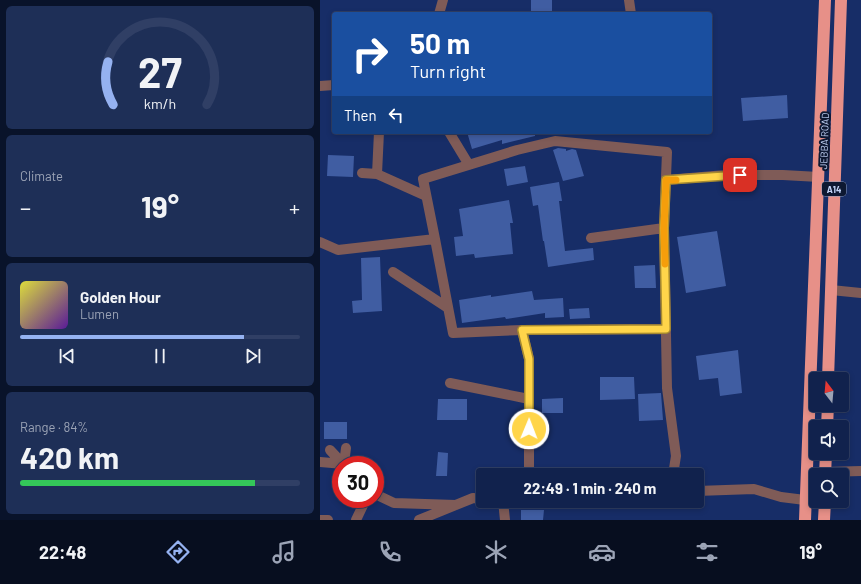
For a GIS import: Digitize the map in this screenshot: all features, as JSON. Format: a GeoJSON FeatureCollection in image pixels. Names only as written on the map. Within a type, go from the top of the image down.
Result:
{"type":"FeatureCollection","features":[{"type":"Feature","properties":{"kind":"highway"},"geometry":{"type":"LineString","coordinates":[[805,520],[825,0]]}},
{"type":"Feature","properties":{"kind":"highway","name":"JEBBA ROAD"},"geometry":{"type":"LineString","coordinates":[[828,372],[841,0]]}},
{"type":"Feature","properties":{"kind":"highway"},"geometry":{"type":"LineString","coordinates":[[824,520],[825,508]]}},
{"type":"Feature","properties":{"kind":"street"},"geometry":{"type":"LineString","coordinates":[[440,12],[443,0]]}},
{"type":"Feature","properties":{"kind":"street"},"geometry":{"type":"LineString","coordinates":[[629,0],[631,12]]}},
{"type":"Feature","properties":{"kind":"street"},"geometry":{"type":"LineString","coordinates":[[320,86],[332,85]]}},
{"type":"Feature","properties":{"kind":"street"},"geometry":{"type":"LineString","coordinates":[[377,174],[380,134]]}},
{"type":"Feature","properties":{"kind":"street"},"geometry":{"type":"LineString","coordinates":[[450,134],[469,165]]}},
{"type":"Feature","properties":{"kind":"street"},"geometry":{"type":"LineString","coordinates":[[666,329],[522,330],[453,333],[423,179],[555,140],[667,152],[664,228],[666,329],[667,388],[676,456],[674,468]]}},
{"type":"Feature","properties":{"kind":"street"},"geometry":{"type":"LineString","coordinates":[[362,173],[377,174],[426,196]]}},
{"type":"Feature","properties":{"kind":"street"},"geometry":{"type":"LineString","coordinates":[[666,180],[726,175],[783,175],[819,177]]}},
{"type":"Feature","properties":{"kind":"street"},"geometry":{"type":"LineString","coordinates":[[591,238],[664,228]]}},
{"type":"Feature","properties":{"kind":"street"},"geometry":{"type":"LineString","coordinates":[[320,242],[338,250],[435,239]]}},
{"type":"Feature","properties":{"kind":"street"},"geometry":{"type":"LineString","coordinates":[[393,272],[448,308]]}},
{"type":"Feature","properties":{"kind":"street"},"geometry":{"type":"LineString","coordinates":[[831,290],[861,293]]}},
{"type":"Feature","properties":{"kind":"street"},"geometry":{"type":"LineString","coordinates":[[522,330],[529,359],[529,468]]}},
{"type":"Feature","properties":{"kind":"street"},"geometry":{"type":"LineString","coordinates":[[450,383],[529,399]]}},
{"type":"Feature","properties":{"kind":"street"},"geometry":{"type":"LineString","coordinates":[[345,456],[346,448]]}},
{"type":"Feature","properties":{"kind":"street"},"geometry":{"type":"LineString","coordinates":[[330,450],[336,456]]}},
{"type":"Feature","properties":{"kind":"street"},"geometry":{"type":"LineString","coordinates":[[320,462],[332,464]]}},
{"type":"Feature","properties":{"kind":"street"},"geometry":{"type":"LineString","coordinates":[[849,472],[861,471]]}},
{"type":"Feature","properties":{"kind":"street"},"geometry":{"type":"LineString","coordinates":[[704,491],[754,489],[781,497],[805,500]]}},
{"type":"Feature","properties":{"kind":"street"},"geometry":{"type":"LineString","coordinates":[[384,498],[394,503],[456,506]]}},
{"type":"Feature","properties":{"kind":"street"},"geometry":{"type":"LineString","coordinates":[[419,520],[476,498]]}},
{"type":"Feature","properties":{"kind":"street"},"geometry":{"type":"LineString","coordinates":[[356,520],[362,508]]}},
{"type":"Feature","properties":{"kind":"street"},"geometry":{"type":"LineString","coordinates":[[504,508],[505,520]]}},
{"type":"Feature","properties":{"kind":"street"},"geometry":{"type":"LineString","coordinates":[[320,520],[328,520]]}},
{"type":"Feature","properties":{"kind":"building"},"geometry":{"type":"Polygon","coordinates":[[[531,0],[552,0],[552,12],[531,12],[531,0]]]}},
{"type":"Feature","properties":{"kind":"building"},"geometry":{"type":"Polygon","coordinates":[[[787,95],[788,118],[743,121],[741,98],[787,95]]]}},
{"type":"Feature","properties":{"kind":"building"},"geometry":{"type":"Polygon","coordinates":[[[468,134],[535,134],[535,136],[502,144],[502,140],[472,149],[468,134]]]}},
{"type":"Feature","properties":{"kind":"building"},"geometry":{"type":"Polygon","coordinates":[[[558,148],[566,149],[566,151],[572,149],[576,150],[584,176],[563,181],[553,150],[558,148]]]}},
{"type":"Feature","properties":{"kind":"building"},"geometry":{"type":"Polygon","coordinates":[[[328,155],[354,156],[353,177],[327,176],[328,155]]]}},
{"type":"Feature","properties":{"kind":"building"},"geometry":{"type":"Polygon","coordinates":[[[525,166],[528,182],[507,186],[504,169],[525,166]]]}},
{"type":"Feature","properties":{"kind":"building"},"geometry":{"type":"Polygon","coordinates":[[[559,182],[562,201],[559,201],[565,251],[593,248],[594,260],[548,267],[538,205],[533,206],[530,187],[559,182]]]}},
{"type":"Feature","properties":{"kind":"building"},"geometry":{"type":"Polygon","coordinates":[[[509,200],[513,223],[510,223],[513,254],[475,258],[474,254],[456,256],[454,237],[463,236],[459,209],[509,200]]]}},
{"type":"Feature","properties":{"kind":"building"},"geometry":{"type":"Polygon","coordinates":[[[717,231],[726,286],[686,293],[677,237],[717,231]]]}},
{"type":"Feature","properties":{"kind":"building"},"geometry":{"type":"Polygon","coordinates":[[[380,257],[382,311],[353,313],[352,301],[362,300],[361,258],[380,257]]]}},
{"type":"Feature","properties":{"kind":"building"},"geometry":{"type":"Polygon","coordinates":[[[655,265],[656,288],[635,288],[634,266],[655,265]]]}},
{"type":"Feature","properties":{"kind":"building"},"geometry":{"type":"Polygon","coordinates":[[[532,291],[534,300],[563,298],[564,317],[545,318],[545,313],[506,319],[505,317],[462,323],[459,300],[532,291]]]}},
{"type":"Feature","properties":{"kind":"building"},"geometry":{"type":"Polygon","coordinates":[[[589,308],[590,318],[570,319],[569,309],[589,308]]]}},
{"type":"Feature","properties":{"kind":"building"},"geometry":{"type":"Polygon","coordinates":[[[738,350],[742,393],[720,396],[718,378],[699,380],[696,356],[738,350]]]}},
{"type":"Feature","properties":{"kind":"building"},"geometry":{"type":"Polygon","coordinates":[[[600,377],[634,377],[635,399],[600,400],[600,377]]]}},
{"type":"Feature","properties":{"kind":"building"},"geometry":{"type":"Polygon","coordinates":[[[661,393],[663,420],[639,421],[638,394],[661,393]]]}},
{"type":"Feature","properties":{"kind":"building"},"geometry":{"type":"Polygon","coordinates":[[[563,398],[563,413],[542,413],[542,399],[563,398]]]}},
{"type":"Feature","properties":{"kind":"building"},"geometry":{"type":"Polygon","coordinates":[[[438,399],[467,399],[467,420],[437,420],[438,399]]]}},
{"type":"Feature","properties":{"kind":"building"},"geometry":{"type":"Polygon","coordinates":[[[324,422],[347,422],[347,439],[324,439],[324,422]]]}},
{"type":"Feature","properties":{"kind":"building"},"geometry":{"type":"Polygon","coordinates":[[[438,452],[448,453],[447,476],[436,476],[438,452]]]}},
{"type":"Feature","properties":{"kind":"building"},"geometry":{"type":"Polygon","coordinates":[[[521,510],[544,510],[543,520],[521,520],[521,510]]]}},
{"type":"Feature","properties":{"kind":"slow traffic"},"geometry":{"type":"LineString","coordinates":[[665,264],[664,228],[666,180],[676,180]]}},
{"type":"Feature","properties":{"kind":"route"},"geometry":{"type":"LineString","coordinates":[[529,429],[529,359],[522,330],[666,329],[664,228],[666,180],[740,175]]}}]}
